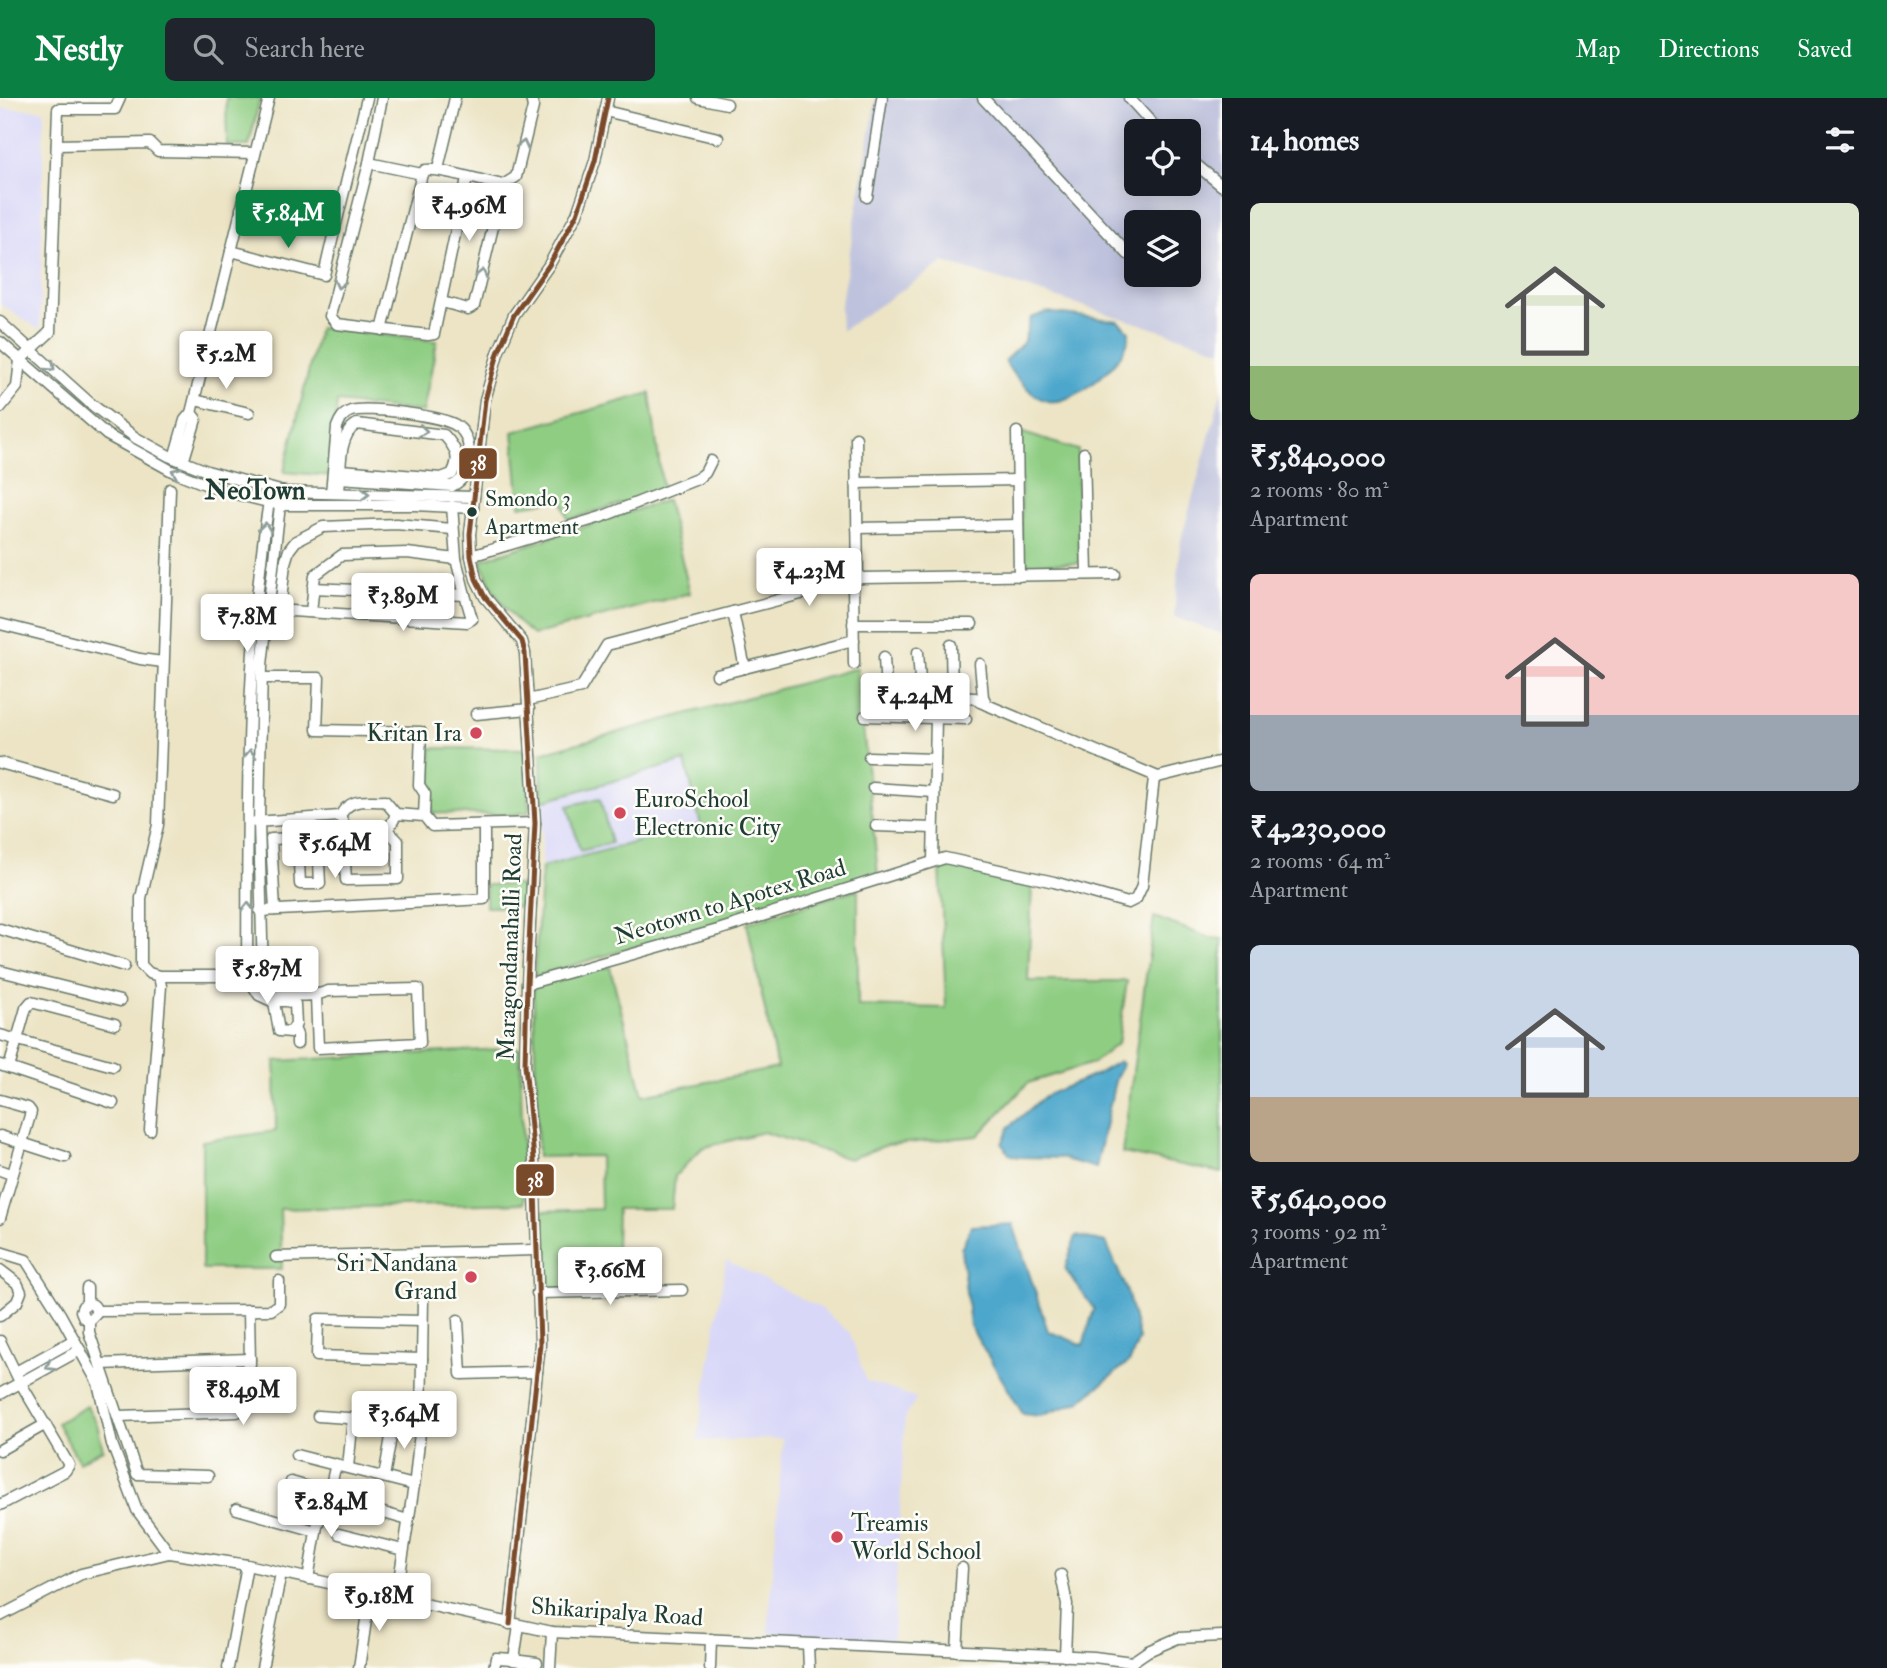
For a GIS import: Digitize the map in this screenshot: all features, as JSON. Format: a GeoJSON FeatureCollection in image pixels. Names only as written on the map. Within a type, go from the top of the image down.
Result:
{"type":"FeatureCollection","features":[{"type":"Feature","properties":{"kind":"street"},"geometry":{"type":"LineString","coordinates":[[0,408],[17,387],[20,360],[50,332],[58,109],[115,108],[120,98]]}},
{"type":"Feature","properties":{"kind":"street"},"geometry":{"type":"LineString","coordinates":[[178,460],[185,420],[191,413],[195,400],[269,98]]}},
{"type":"Feature","properties":{"kind":"street"},"geometry":{"type":"LineString","coordinates":[[231,251],[324,275],[367,98]]}},
{"type":"Feature","properties":{"kind":"street"},"geometry":{"type":"LineString","coordinates":[[382,98],[369,163],[330,316],[332,322],[382,330],[434,334],[467,178]]}},
{"type":"Feature","properties":{"kind":"street"},"geometry":{"type":"LineString","coordinates":[[438,169],[455,98]]}},
{"type":"Feature","properties":{"kind":"street"},"geometry":{"type":"LineString","coordinates":[[442,302],[468,309],[474,306],[503,186],[516,177],[533,107],[531,98]]}},
{"type":"Feature","properties":{"kind":"street"},"geometry":{"type":"LineString","coordinates":[[698,98],[727,104]]}},
{"type":"Feature","properties":{"kind":"street"},"geometry":{"type":"LineString","coordinates":[[867,197],[882,98]]}},
{"type":"Feature","properties":{"kind":"street"},"geometry":{"type":"LineString","coordinates":[[983,98],[1124,250]]}},
{"type":"Feature","properties":{"kind":"street"},"geometry":{"type":"LineString","coordinates":[[1129,98],[1148,119]]}},
{"type":"Feature","properties":{"kind":"street","name":"Maragondanahalli Road"},"geometry":{"type":"LineString","coordinates":[[513,1660],[540,1344],[534,1159],[525,1065],[536,823],[525,653],[522,641],[485,597],[471,556],[470,534],[485,400],[498,354],[514,315],[549,265],[577,214],[595,161],[605,111],[604,99]]}},
{"type":"Feature","properties":{"kind":"street"},"geometry":{"type":"LineString","coordinates":[[605,111],[718,138]]}},
{"type":"Feature","properties":{"kind":"street"},"geometry":{"type":"LineString","coordinates":[[57,145],[150,143],[158,150],[255,153]]}},
{"type":"Feature","properties":{"kind":"street"},"geometry":{"type":"LineString","coordinates":[[369,163],[422,174]]}},
{"type":"Feature","properties":{"kind":"street"},"geometry":{"type":"LineString","coordinates":[[382,330],[425,170],[438,169],[503,186]]}},
{"type":"Feature","properties":{"kind":"street"},"geometry":{"type":"LineString","coordinates":[[1201,169],[1222,186]]}},
{"type":"Feature","properties":{"kind":"street"},"geometry":{"type":"LineString","coordinates":[[241,209],[334,232]]}},
{"type":"Feature","properties":{"kind":"street"},"geometry":{"type":"LineString","coordinates":[[0,322],[91,404],[136,438],[178,460],[207,471],[284,492],[473,502]]}},
{"type":"Feature","properties":{"kind":"street"},"geometry":{"type":"LineString","coordinates":[[0,342],[107,435],[147,459],[220,490],[280,505],[454,509],[473,502]]}},
{"type":"Feature","properties":{"kind":"street"},"geometry":{"type":"LineString","coordinates":[[195,400],[249,413]]}},
{"type":"Feature","properties":{"kind":"street"},"geometry":{"type":"LineString","coordinates":[[335,493],[338,427],[341,418],[348,412],[360,409],[409,413],[448,421],[466,435],[469,456],[467,471],[459,483],[452,486],[341,474]]}},
{"type":"Feature","properties":{"kind":"street"},"geometry":{"type":"LineString","coordinates":[[335,493],[341,474],[346,434],[352,426],[362,423],[444,435],[455,446],[458,459],[452,474],[441,478],[341,474]]}},
{"type":"Feature","properties":{"kind":"street"},"geometry":{"type":"LineString","coordinates":[[1017,432],[1019,576]]}},
{"type":"Feature","properties":{"kind":"street"},"geometry":{"type":"LineString","coordinates":[[854,664],[856,438]]}},
{"type":"Feature","properties":{"kind":"street"},"geometry":{"type":"LineString","coordinates":[[1084,453],[1087,575]]}},
{"type":"Feature","properties":{"kind":"street"},"geometry":{"type":"LineString","coordinates":[[471,556],[601,517],[697,479],[705,473],[710,461]]}},
{"type":"Feature","properties":{"kind":"street"},"geometry":{"type":"LineString","coordinates":[[856,483],[1018,480]]}},
{"type":"Feature","properties":{"kind":"street"},"geometry":{"type":"LineString","coordinates":[[170,489],[158,825],[141,898],[141,965],[149,973],[159,976],[262,977]]}},
{"type":"Feature","properties":{"kind":"street"},"geometry":{"type":"LineString","coordinates":[[271,489],[256,600],[248,822],[247,976],[259,995],[274,1002],[287,1000],[295,1004],[294,1028],[297,1044]]}},
{"type":"Feature","properties":{"kind":"street"},"geometry":{"type":"LineString","coordinates":[[274,610],[280,505],[284,492]]}},
{"type":"Feature","properties":{"kind":"street"},"geometry":{"type":"LineString","coordinates":[[274,610],[467,622],[472,619],[472,614],[456,559],[452,528],[454,509]]}},
{"type":"Feature","properties":{"kind":"street"},"geometry":{"type":"LineString","coordinates":[[316,996],[318,1048],[420,1043],[418,989],[328,991],[316,996],[265,989],[262,977],[259,822],[262,678],[285,563],[289,550],[296,541],[323,527],[396,524],[452,528]]}},
{"type":"Feature","properties":{"kind":"street"},"geometry":{"type":"LineString","coordinates":[[857,528],[1018,525]]}},
{"type":"Feature","properties":{"kind":"street"},"geometry":{"type":"LineString","coordinates":[[311,612],[315,575],[342,555],[407,553],[456,559]]}},
{"type":"Feature","properties":{"kind":"street"},"geometry":{"type":"LineString","coordinates":[[475,714],[528,704],[582,688],[607,645],[855,580],[1115,574]]}},
{"type":"Feature","properties":{"kind":"street"},"geometry":{"type":"LineString","coordinates":[[313,588],[465,596]]}},
{"type":"Feature","properties":{"kind":"street"},"geometry":{"type":"LineString","coordinates":[[733,612],[745,668]]}},
{"type":"Feature","properties":{"kind":"street"},"geometry":{"type":"LineString","coordinates":[[0,624],[139,659],[163,662]]}},
{"type":"Feature","properties":{"kind":"street"},"geometry":{"type":"LineString","coordinates":[[853,624],[972,624]]}},
{"type":"Feature","properties":{"kind":"street"},"geometry":{"type":"LineString","coordinates":[[717,675],[854,640]]}},
{"type":"Feature","properties":{"kind":"street"},"geometry":{"type":"LineString","coordinates":[[951,645],[952,696]]}},
{"type":"Feature","properties":{"kind":"street"},"geometry":{"type":"LineString","coordinates":[[918,652],[920,694]]}},
{"type":"Feature","properties":{"kind":"street"},"geometry":{"type":"LineString","coordinates":[[884,657],[880,693],[975,698],[1156,777],[1222,761]]}},
{"type":"Feature","properties":{"kind":"street"},"geometry":{"type":"LineString","coordinates":[[980,664],[983,697],[987,705]]}},
{"type":"Feature","properties":{"kind":"street"},"geometry":{"type":"LineString","coordinates":[[262,678],[319,678],[317,730],[421,732],[419,785],[425,794],[424,816],[432,826],[536,823]]}},
{"type":"Feature","properties":{"kind":"street"},"geometry":{"type":"LineString","coordinates":[[865,716],[966,719]]}},
{"type":"Feature","properties":{"kind":"street"},"geometry":{"type":"LineString","coordinates":[[933,861],[936,718]]}},
{"type":"Feature","properties":{"kind":"street"},"geometry":{"type":"LineString","coordinates":[[869,757],[935,759]]}},
{"type":"Feature","properties":{"kind":"street"},"geometry":{"type":"LineString","coordinates":[[0,763],[113,794]]}},
{"type":"Feature","properties":{"kind":"street","name":"Neotown to Apotex Road"},"geometry":{"type":"LineString","coordinates":[[527,984],[718,930],[945,858],[1128,903],[1136,899],[1142,886],[1156,777]]}},
{"type":"Feature","properties":{"kind":"street"},"geometry":{"type":"LineString","coordinates":[[873,788],[934,792]]}},
{"type":"Feature","properties":{"kind":"street"},"geometry":{"type":"LineString","coordinates":[[340,816],[345,807],[354,802],[385,801],[397,814],[424,816]]}},
{"type":"Feature","properties":{"kind":"street"},"geometry":{"type":"LineString","coordinates":[[340,816],[345,826],[354,831],[386,829],[397,814]]}},
{"type":"Feature","properties":{"kind":"street"},"geometry":{"type":"LineString","coordinates":[[248,822],[340,816]]}},
{"type":"Feature","properties":{"kind":"street"},"geometry":{"type":"LineString","coordinates":[[275,910],[271,839],[301,834],[318,841],[320,884],[300,884],[301,834],[304,818]]}},
{"type":"Feature","properties":{"kind":"street"},"geometry":{"type":"LineString","coordinates":[[260,911],[484,899],[484,825]]}},
{"type":"Feature","properties":{"kind":"street"},"geometry":{"type":"LineString","coordinates":[[876,826],[933,828]]}},
{"type":"Feature","properties":{"kind":"street"},"geometry":{"type":"LineString","coordinates":[[354,831],[344,846],[346,880],[398,879],[397,842],[386,829]]}},
{"type":"Feature","properties":{"kind":"street"},"geometry":{"type":"LineString","coordinates":[[0,929],[124,966]]}},
{"type":"Feature","properties":{"kind":"street"},"geometry":{"type":"LineString","coordinates":[[0,971],[120,1001]]}},
{"type":"Feature","properties":{"kind":"street"},"geometry":{"type":"LineString","coordinates":[[150,1130],[161,986],[159,976]]}},
{"type":"Feature","properties":{"kind":"street"},"geometry":{"type":"LineString","coordinates":[[274,1002],[279,1031],[291,1032],[294,1028]]}},
{"type":"Feature","properties":{"kind":"street"},"geometry":{"type":"LineString","coordinates":[[113,1103],[5,1066],[26,1008],[31,1003],[115,1024]]}},
{"type":"Feature","properties":{"kind":"street"},"geometry":{"type":"LineString","coordinates":[[0,1035],[113,1066]]}},
{"type":"Feature","properties":{"kind":"street"},"geometry":{"type":"LineString","coordinates":[[0,1100],[30,1110],[0,1218]]}},
{"type":"Feature","properties":{"kind":"street"},"geometry":{"type":"LineString","coordinates":[[0,1136],[65,1157]]}},
{"type":"Feature","properties":{"kind":"street"},"geometry":{"type":"LineString","coordinates":[[0,1170],[11,1174]]}},
{"type":"Feature","properties":{"kind":"street"},"geometry":{"type":"LineString","coordinates":[[276,1257],[535,1250]]}},
{"type":"Feature","properties":{"kind":"street"},"geometry":{"type":"LineString","coordinates":[[0,1252],[26,1260],[58,1310],[98,1383],[112,1444],[137,1510],[169,1553],[81,1574],[0,1616]]}},
{"type":"Feature","properties":{"kind":"street"},"geometry":{"type":"LineString","coordinates":[[0,1270],[17,1283],[21,1292],[17,1302],[0,1316]]}},
{"type":"Feature","properties":{"kind":"street"},"geometry":{"type":"LineString","coordinates":[[58,1310],[276,1308],[279,1304],[279,1281]]}},
{"type":"Feature","properties":{"kind":"street"},"geometry":{"type":"LineString","coordinates":[[87,1288],[89,1332],[137,1474]]}},
{"type":"Feature","properties":{"kind":"street"},"geometry":{"type":"LineString","coordinates":[[537,1293],[682,1290]]}},
{"type":"Feature","properties":{"kind":"street"},"geometry":{"type":"LineString","coordinates":[[396,1599],[421,1423],[423,1299]]}},
{"type":"Feature","properties":{"kind":"street"},"geometry":{"type":"LineString","coordinates":[[119,1416],[234,1413],[242,1397],[241,1374],[248,1367],[250,1359],[249,1310]]}},
{"type":"Feature","properties":{"kind":"street"},"geometry":{"type":"LineString","coordinates":[[422,1321],[318,1319],[317,1356],[422,1359]]}},
{"type":"Feature","properties":{"kind":"street"},"geometry":{"type":"LineString","coordinates":[[458,1320],[461,1374],[537,1372]]}},
{"type":"Feature","properties":{"kind":"street"},"geometry":{"type":"LineString","coordinates":[[0,1341],[20,1382],[68,1462],[65,1471],[0,1505]]}},
{"type":"Feature","properties":{"kind":"street"},"geometry":{"type":"LineString","coordinates":[[16,1372],[77,1345]]}},
{"type":"Feature","properties":{"kind":"street"},"geometry":{"type":"LineString","coordinates":[[0,1394],[77,1345]]}},
{"type":"Feature","properties":{"kind":"street"},"geometry":{"type":"LineString","coordinates":[[100,1364],[250,1359]]}},
{"type":"Feature","properties":{"kind":"street"},"geometry":{"type":"LineString","coordinates":[[318,1416],[421,1423]]}},
{"type":"Feature","properties":{"kind":"street"},"geometry":{"type":"LineString","coordinates":[[348,1468],[354,1418]]}},
{"type":"Feature","properties":{"kind":"street"},"geometry":{"type":"LineString","coordinates":[[384,1477],[394,1420]]}},
{"type":"Feature","properties":{"kind":"street"},"geometry":{"type":"LineString","coordinates":[[0,1450],[46,1424]]}},
{"type":"Feature","properties":{"kind":"street"},"geometry":{"type":"LineString","coordinates":[[296,1455],[414,1485]]}},
{"type":"Feature","properties":{"kind":"street"},"geometry":{"type":"LineString","coordinates":[[308,1579],[316,1531],[336,1464]]}},
{"type":"Feature","properties":{"kind":"street"},"geometry":{"type":"LineString","coordinates":[[124,1480],[137,1474],[208,1475]]}},
{"type":"Feature","properties":{"kind":"street"},"geometry":{"type":"LineString","coordinates":[[289,1509],[293,1483],[408,1520]]}},
{"type":"Feature","properties":{"kind":"street"},"geometry":{"type":"LineString","coordinates":[[237,1510],[316,1531]]}},
{"type":"Feature","properties":{"kind":"street"},"geometry":{"type":"LineString","coordinates":[[339,1534],[403,1550]]}},
{"type":"Feature","properties":{"kind":"street","name":"Shikaripalya Road"},"geometry":{"type":"LineString","coordinates":[[169,1553],[247,1565],[552,1632],[1065,1656],[1132,1665]]}},
{"type":"Feature","properties":{"kind":"street"},"geometry":{"type":"LineString","coordinates":[[228,1668],[247,1565]]}},
{"type":"Feature","properties":{"kind":"street"},"geometry":{"type":"LineString","coordinates":[[957,1651],[962,1568]]}},
{"type":"Feature","properties":{"kind":"street"},"geometry":{"type":"LineString","coordinates":[[262,1668],[281,1573]]}},
{"type":"Feature","properties":{"kind":"street"},"geometry":{"type":"LineString","coordinates":[[1061,1575],[1067,1604],[1065,1656]]}},
{"type":"Feature","properties":{"kind":"street"},"geometry":{"type":"LineString","coordinates":[[359,1668],[370,1593]]}},
{"type":"Feature","properties":{"kind":"street"},"geometry":{"type":"LineString","coordinates":[[550,1668],[552,1632]]}},
{"type":"Feature","properties":{"kind":"street"},"geometry":{"type":"LineString","coordinates":[[1132,1665],[1148,1651],[1178,1638],[1222,1636]]}},
{"type":"Feature","properties":{"kind":"street"},"geometry":{"type":"LineString","coordinates":[[710,1668],[711,1639]]}},
{"type":"Feature","properties":{"kind":"street"},"geometry":{"type":"LineString","coordinates":[[808,1645],[809,1668]]}},
{"type":"Feature","properties":{"kind":"street"},"geometry":{"type":"LineString","coordinates":[[494,1668],[496,1658],[537,1664]]}},
{"type":"Feature","properties":{"kind":"shaded area"},"geometry":{"type":"Polygon","coordinates":[[[876,98],[1222,98],[1222,350],[944,262],[841,331],[840,309],[876,98]]]}},
{"type":"Feature","properties":{"kind":"shaded area"},"geometry":{"type":"Polygon","coordinates":[[[0,108],[44,110],[40,330],[0,304],[0,108]]]}},
{"type":"Feature","properties":{"kind":"shaded area"},"geometry":{"type":"Polygon","coordinates":[[[1222,390],[1222,634],[1174,617],[1181,540],[1222,390]]]}},
{"type":"Feature","properties":{"kind":"shaded area","name":"EuroSchool Electronic City"},"geometry":{"type":"Polygon","coordinates":[[[685,761],[701,825],[542,867],[542,801],[685,761]]]}},
{"type":"Feature","properties":{"kind":"shaded area","name":"Treamis World School"},"geometry":{"type":"Polygon","coordinates":[[[726,1260],[820,1308],[850,1333],[866,1381],[917,1398],[905,1417],[893,1641],[768,1633],[783,1439],[697,1441],[726,1260]]]}},
{"type":"Feature","properties":{"kind":"green space"},"geometry":{"type":"Polygon","coordinates":[[[226,98],[260,98],[249,146],[227,146],[226,98]]]}},
{"type":"Feature","properties":{"kind":"green space"},"geometry":{"type":"Polygon","coordinates":[[[319,328],[437,341],[423,412],[337,402],[332,476],[284,472],[319,328]]]}},
{"type":"Feature","properties":{"kind":"green space"},"geometry":{"type":"Polygon","coordinates":[[[650,393],[663,491],[568,520],[562,499],[520,506],[513,432],[650,393]]]}},
{"type":"Feature","properties":{"kind":"green space"},"geometry":{"type":"Polygon","coordinates":[[[1020,432],[1078,450],[1079,563],[1022,564],[1020,432]]]}},
{"type":"Feature","properties":{"kind":"green space"},"geometry":{"type":"Polygon","coordinates":[[[667,500],[690,593],[533,635],[501,602],[481,560],[667,500]]]}},
{"type":"Feature","properties":{"kind":"green space"},"geometry":{"type":"Polygon","coordinates":[[[857,668],[878,874],[534,977],[542,867],[701,825],[685,761],[542,801],[541,753],[857,668]]]}},
{"type":"Feature","properties":{"kind":"green space"},"geometry":{"type":"Polygon","coordinates":[[[431,748],[526,749],[529,812],[509,815],[432,813],[431,748]]]}},
{"type":"Feature","properties":{"kind":"green space"},"geometry":{"type":"Polygon","coordinates":[[[600,798],[611,843],[580,851],[568,806],[600,798]]]}},
{"type":"Feature","properties":{"kind":"green space"},"geometry":{"type":"Polygon","coordinates":[[[940,865],[1032,884],[1028,981],[1127,981],[1118,1043],[1093,1063],[1028,1083],[978,1136],[887,1145],[849,1159],[763,1132],[702,1148],[675,1176],[672,1209],[617,1209],[615,1288],[545,1290],[541,1211],[601,1209],[600,1156],[538,1157],[533,984],[610,967],[643,1095],[777,1068],[747,923],[858,889],[858,1006],[946,1008],[940,865]]]}},
{"type":"Feature","properties":{"kind":"green space"},"geometry":{"type":"Polygon","coordinates":[[[486,885],[525,885],[525,907],[486,907],[486,885]]]}},
{"type":"Feature","properties":{"kind":"green space"},"geometry":{"type":"Polygon","coordinates":[[[1154,917],[1210,938],[1222,939],[1222,1173],[1122,1153],[1154,917]]]}},
{"type":"Feature","properties":{"kind":"green space"},"geometry":{"type":"Polygon","coordinates":[[[520,1048],[524,1203],[280,1209],[282,1269],[202,1269],[202,1141],[276,1131],[275,1061],[520,1048]]]}},
{"type":"Feature","properties":{"kind":"green space"},"geometry":{"type":"Polygon","coordinates":[[[87,1406],[97,1424],[103,1449],[79,1462],[57,1423],[87,1406]]]}},
{"type":"Feature","properties":{"kind":"water"},"geometry":{"type":"Polygon","coordinates":[[[1047,312],[1118,321],[1129,331],[1121,354],[1100,378],[1059,401],[1048,401],[1033,394],[1014,375],[1005,360],[1023,343],[1031,318],[1047,312]]]}},
{"type":"Feature","properties":{"kind":"water"},"geometry":{"type":"Polygon","coordinates":[[[1119,1061],[1122,1064],[1115,1081],[1096,1168],[1061,1158],[1018,1157],[1009,1154],[1002,1144],[1009,1127],[1045,1096],[1097,1074],[1119,1061]]]}},
{"type":"Feature","properties":{"kind":"water"},"geometry":{"type":"Polygon","coordinates":[[[1013,1224],[1048,1331],[1083,1345],[1094,1309],[1065,1269],[1076,1236],[1106,1242],[1128,1294],[1139,1339],[1130,1361],[1079,1402],[1040,1416],[1023,1414],[970,1326],[961,1249],[971,1226],[1013,1224]]]}},
{"type":"Feature","properties":{"kind":"transit line","name":"38"},"geometry":{"type":"LineString","coordinates":[[510,1624],[540,1344],[534,1159],[525,1065],[535,823],[525,653],[522,641],[485,597],[476,579],[470,534],[485,400],[498,353],[514,315],[549,265],[577,214],[595,161],[608,98]]}},
{"type":"Feature","properties":{"kind":"place","name":"Smondo 3 Apartment"},"geometry":{"type":"Point","coordinates":[472,512]}},
{"type":"Feature","properties":{"kind":"place","name":"Kritan Ira"},"geometry":{"type":"Point","coordinates":[476,733]}},
{"type":"Feature","properties":{"kind":"place","name":"EuroSchool Electronic City"},"geometry":{"type":"Point","coordinates":[620,813]}},
{"type":"Feature","properties":{"kind":"place","name":"Sri Nandana Grand"},"geometry":{"type":"Point","coordinates":[471,1277]}},
{"type":"Feature","properties":{"kind":"place","name":"Treamis World School"},"geometry":{"type":"Point","coordinates":[837,1537]}},
{"type":"Feature","properties":{"kind":"district","name":"NeoTown"},"geometry":{"type":"Point","coordinates":[255,491]}}]}
